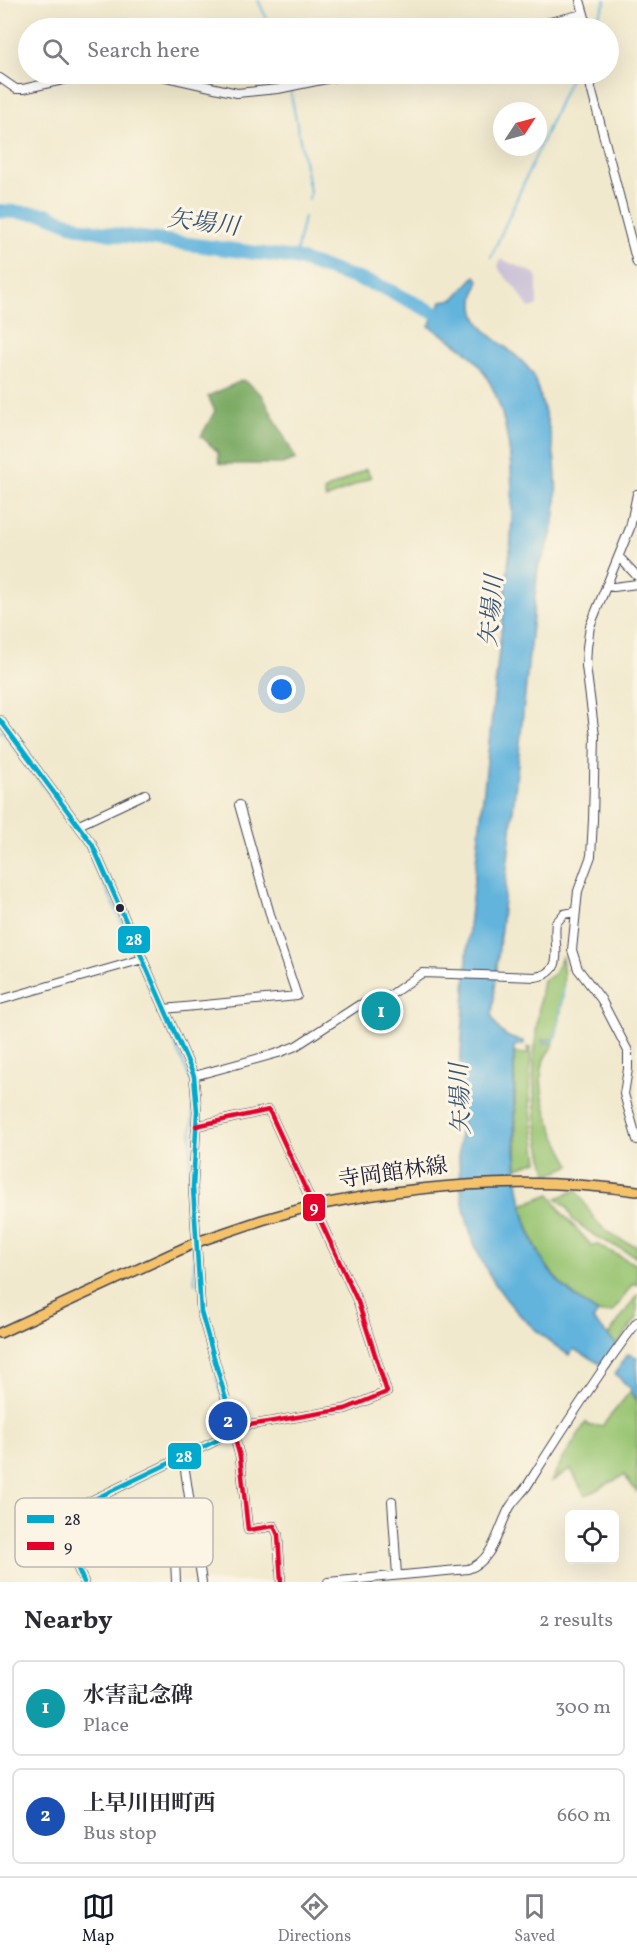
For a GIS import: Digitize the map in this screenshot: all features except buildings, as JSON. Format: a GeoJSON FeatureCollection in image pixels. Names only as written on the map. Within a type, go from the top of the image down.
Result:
{"type":"FeatureCollection","features":[{"type":"Feature","properties":{"kind":"main road","name":"寺岡館林線"},"geometry":{"type":"LineString","coordinates":[[0,1333],[196,1242],[254,1222],[323,1204],[430,1186],[484,1183],[558,1183],[637,1191]]}},
{"type":"Feature","properties":{"kind":"street"},"geometry":{"type":"LineString","coordinates":[[580,0],[584,18]]}},
{"type":"Feature","properties":{"kind":"street"},"geometry":{"type":"LineString","coordinates":[[566,18],[583,14]]}},
{"type":"Feature","properties":{"kind":"street"},"geometry":{"type":"LineString","coordinates":[[0,78],[16,89],[45,84]]}},
{"type":"Feature","properties":{"kind":"street"},"geometry":{"type":"LineString","coordinates":[[197,84],[237,93],[302,84]]}},
{"type":"Feature","properties":{"kind":"street"},"geometry":{"type":"LineString","coordinates":[[591,84],[637,263]]}},
{"type":"Feature","properties":{"kind":"street"},"geometry":{"type":"LineString","coordinates":[[637,494],[630,528],[590,626],[587,647],[586,666],[595,736],[591,856],[578,891],[572,950],[581,974],[601,999],[628,1051],[625,1103],[637,1140]]}},
{"type":"Feature","properties":{"kind":"street"},"geometry":{"type":"LineString","coordinates":[[619,557],[637,576]]}},
{"type":"Feature","properties":{"kind":"street"},"geometry":{"type":"LineString","coordinates":[[606,586],[637,584]]}},
{"type":"Feature","properties":{"kind":"street"},"geometry":{"type":"LineString","coordinates":[[0,720],[92,844],[194,1076],[197,1102],[193,1188],[201,1312],[233,1424],[232,1428],[240,1457],[248,1530],[274,1526],[278,1535],[281,1582]]}},
{"type":"Feature","properties":{"kind":"street"},"geometry":{"type":"LineString","coordinates":[[79,825],[145,794]]}},
{"type":"Feature","properties":{"kind":"street"},"geometry":{"type":"LineString","coordinates":[[164,1009],[297,996],[272,921],[239,805]]}},
{"type":"Feature","properties":{"kind":"street"},"geometry":{"type":"LineString","coordinates":[[194,1076],[296,1046],[359,1005],[382,1001],[418,975],[427,972],[535,977],[546,974],[555,965],[557,959],[556,923],[564,914],[575,912]]}},
{"type":"Feature","properties":{"kind":"street"},"geometry":{"type":"LineString","coordinates":[[0,1000],[143,959]]}},
{"type":"Feature","properties":{"kind":"street"},"geometry":{"type":"LineString","coordinates":[[97,1498],[224,1437],[232,1428],[345,1409],[387,1392],[358,1302],[269,1110],[196,1126]]}},
{"type":"Feature","properties":{"kind":"street"},"geometry":{"type":"LineString","coordinates":[[328,1582],[370,1580],[397,1575],[468,1569],[481,1563],[497,1538],[510,1507],[526,1487],[637,1323]]}},
{"type":"Feature","properties":{"kind":"street"},"geometry":{"type":"LineString","coordinates":[[183,1457],[189,1498]]}},
{"type":"Feature","properties":{"kind":"street"},"geometry":{"type":"LineString","coordinates":[[392,1501],[397,1575]]}},
{"type":"Feature","properties":{"kind":"street"},"geometry":{"type":"LineString","coordinates":[[77,1567],[84,1582]]}},
{"type":"Feature","properties":{"kind":"street"},"geometry":{"type":"LineString","coordinates":[[175,1567],[176,1582]]}},
{"type":"Feature","properties":{"kind":"street"},"geometry":{"type":"LineString","coordinates":[[200,1567],[202,1582]]}},
{"type":"Feature","properties":{"kind":"shaded area"},"geometry":{"type":"Polygon","coordinates":[[[501,259],[534,273],[537,278],[537,306],[529,308],[500,271],[498,265],[501,259]]]}},
{"type":"Feature","properties":{"kind":"green space"},"geometry":{"type":"Polygon","coordinates":[[[243,380],[262,395],[296,459],[282,464],[219,463],[218,452],[201,436],[215,411],[208,396],[243,380]]]}},
{"type":"Feature","properties":{"kind":"green space"},"geometry":{"type":"Polygon","coordinates":[[[366,469],[371,477],[326,499],[324,491],[366,469]]]}},
{"type":"Feature","properties":{"kind":"green space"},"geometry":{"type":"Polygon","coordinates":[[[562,957],[564,977],[561,1008],[555,1039],[542,1040],[543,1043],[554,1043],[544,1060],[541,1075],[548,1116],[571,1165],[548,1175],[537,1127],[534,1054],[543,980],[553,975],[562,957]]]}},
{"type":"Feature","properties":{"kind":"green space"},"geometry":{"type":"Polygon","coordinates":[[[528,1047],[531,1048],[530,1104],[538,1161],[517,1168],[514,1053],[528,1054],[528,1047]]]}},
{"type":"Feature","properties":{"kind":"green space"},"geometry":{"type":"Polygon","coordinates":[[[577,1190],[600,1226],[625,1242],[637,1246],[637,1257],[597,1237],[573,1220],[567,1207],[557,1198],[577,1190]]]}},
{"type":"Feature","properties":{"kind":"green space"},"geometry":{"type":"Polygon","coordinates":[[[550,1194],[561,1212],[592,1246],[596,1244],[637,1265],[637,1285],[633,1283],[613,1312],[600,1313],[590,1309],[571,1294],[551,1272],[536,1247],[522,1205],[550,1194]]]}},
{"type":"Feature","properties":{"kind":"green space"},"geometry":{"type":"Polygon","coordinates":[[[637,1295],[637,1318],[617,1345],[608,1336],[637,1295]]]}},
{"type":"Feature","properties":{"kind":"green space"},"geometry":{"type":"Polygon","coordinates":[[[630,1392],[637,1400],[637,1492],[624,1475],[585,1496],[571,1469],[552,1481],[586,1422],[589,1426],[602,1426],[630,1392]]]}},
{"type":"Feature","properties":{"kind":"water"},"geometry":{"type":"Polygon","coordinates":[[[475,276],[479,280],[474,298],[475,312],[480,324],[522,361],[535,379],[552,440],[556,484],[553,527],[538,567],[492,1016],[504,1034],[524,1041],[524,1044],[514,1046],[514,1130],[519,1190],[525,1219],[534,1244],[547,1267],[570,1293],[598,1313],[593,1320],[617,1345],[607,1368],[574,1349],[569,1355],[521,1316],[502,1293],[486,1269],[474,1243],[460,1184],[459,1152],[463,1110],[459,1085],[469,927],[511,540],[512,493],[508,442],[503,418],[485,373],[470,355],[429,326],[442,301],[454,299],[475,276]]]}},
{"type":"Feature","properties":{"kind":"water"},"geometry":{"type":"Polygon","coordinates":[[[628,1354],[637,1357],[637,1400],[630,1392],[631,1389],[615,1374],[628,1354]]]}},
{"type":"Feature","properties":{"kind":"waterway"},"geometry":{"type":"LineString","coordinates":[[258,0],[266,18]]}},
{"type":"Feature","properties":{"kind":"waterway"},"geometry":{"type":"LineString","coordinates":[[598,18],[606,0]]}},
{"type":"Feature","properties":{"kind":"waterway"},"geometry":{"type":"LineString","coordinates":[[289,84],[310,191],[309,199]]}},
{"type":"Feature","properties":{"kind":"waterway"},"geometry":{"type":"LineString","coordinates":[[491,257],[568,84]]}},
{"type":"Feature","properties":{"kind":"waterway","name":"矢場川"},"geometry":{"type":"LineString","coordinates":[[0,211],[46,214],[81,228],[111,234],[295,258],[382,287],[451,321]]}},
{"type":"Feature","properties":{"kind":"waterway"},"geometry":{"type":"LineString","coordinates":[[295,258],[304,217]]}},
{"type":"Feature","properties":{"kind":"waterway"},"geometry":{"type":"LineString","coordinates":[[0,732],[3,731],[88,847],[137,957]]}},
{"type":"Feature","properties":{"kind":"waterway"},"geometry":{"type":"LineString","coordinates":[[140,962],[191,1081]]}},
{"type":"Feature","properties":{"kind":"waterway"},"geometry":{"type":"LineString","coordinates":[[543,1042],[554,1041],[564,986]]}},
{"type":"Feature","properties":{"kind":"waterway"},"geometry":{"type":"LineString","coordinates":[[192,1242],[189,1176],[193,1107]]}},
{"type":"Feature","properties":{"kind":"waterway"},"geometry":{"type":"LineString","coordinates":[[193,1248],[195,1284]]}},
{"type":"Feature","properties":{"kind":"waterway"},"geometry":{"type":"LineString","coordinates":[[216,1377],[229,1424]]}},
{"type":"Feature","properties":{"kind":"transit line","name":"28"},"geometry":{"type":"LineString","coordinates":[[0,720],[92,844],[194,1076],[197,1111],[193,1188],[201,1312],[233,1424],[224,1437],[97,1498]]}},
{"type":"Feature","properties":{"kind":"transit line","name":"9"},"geometry":{"type":"LineString","coordinates":[[196,1126],[269,1110],[358,1302],[387,1392],[345,1409],[232,1428],[240,1457],[248,1530],[274,1526],[278,1535],[281,1582]]}},
{"type":"Feature","properties":{"kind":"transit line","name":"28"},"geometry":{"type":"LineString","coordinates":[[77,1567],[84,1582]]}},
{"type":"Feature","properties":{"kind":"place","name":"水害記念碑"},"geometry":{"type":"Point","coordinates":[381,1011]}},
{"type":"Feature","properties":{"kind":"place","name":"上早川田町西"},"geometry":{"type":"Point","coordinates":[228,1421]}}]}
